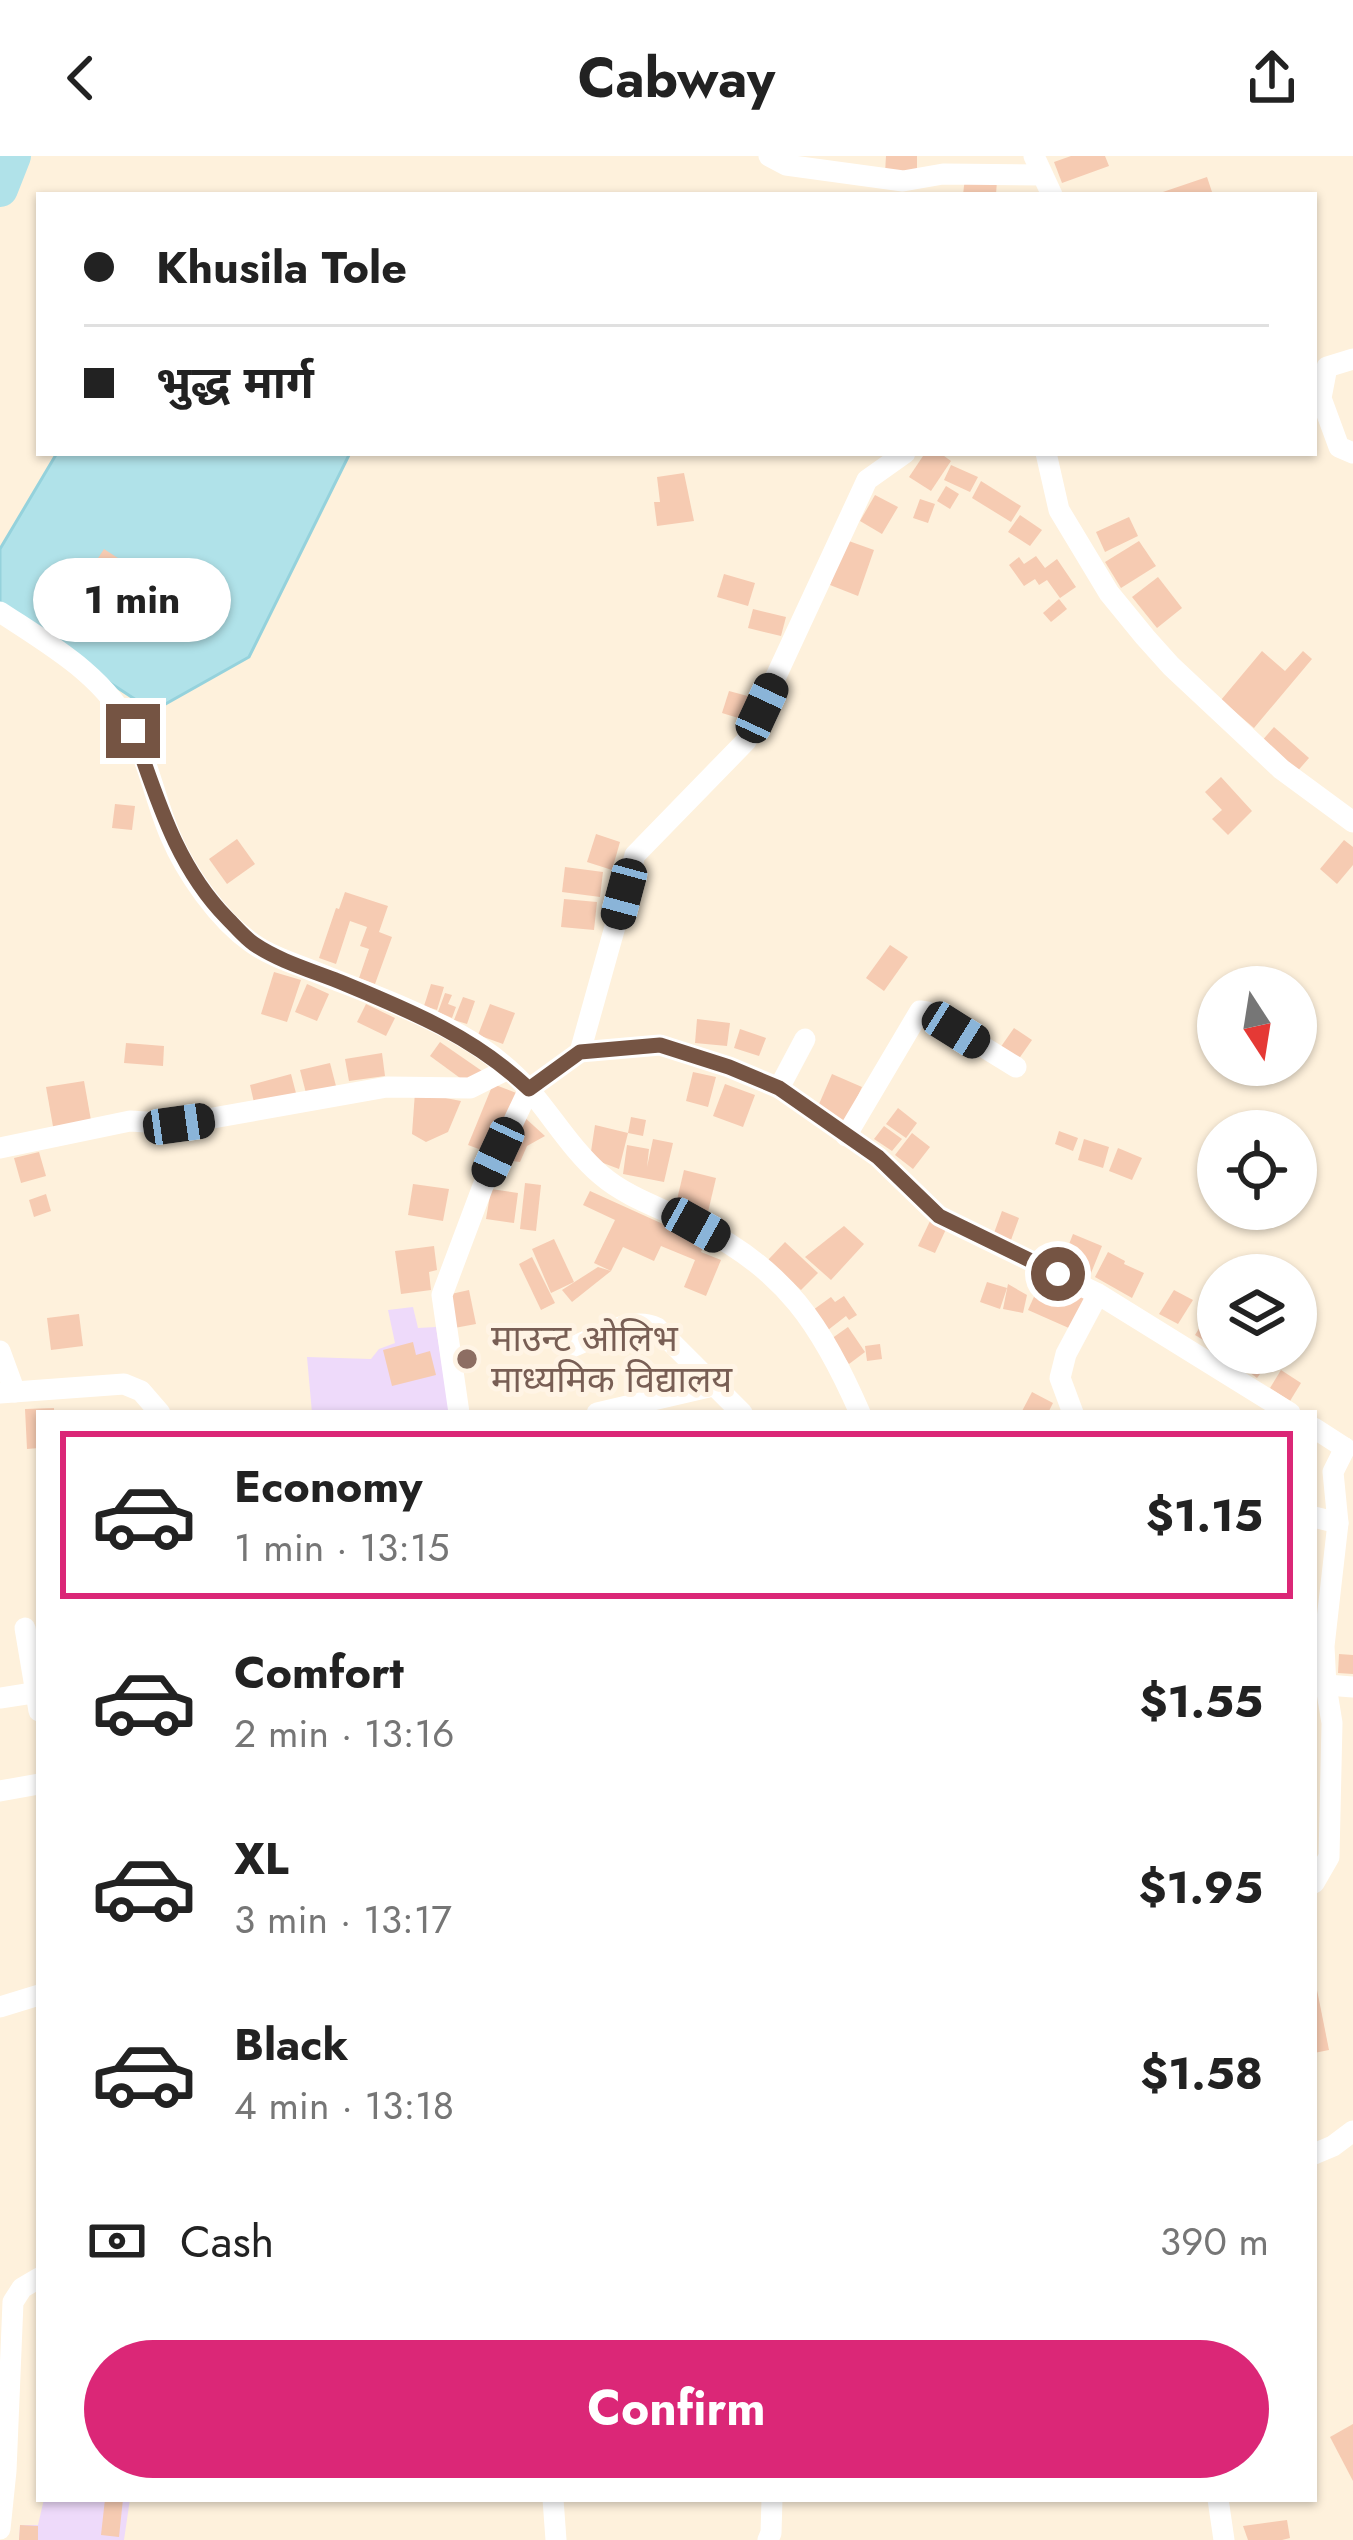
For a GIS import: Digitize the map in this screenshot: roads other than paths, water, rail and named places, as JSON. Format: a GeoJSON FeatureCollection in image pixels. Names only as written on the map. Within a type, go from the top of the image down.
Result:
{"type":"FeatureCollection","features":[{"type":"Feature","properties":{"kind":"street"},"geometry":{"type":"LineString","coordinates":[[769,156],[786,165],[903,181],[943,174],[1043,175]]}},
{"type":"Feature","properties":{"kind":"street"},"geometry":{"type":"LineString","coordinates":[[1353,359],[1327,367],[1322,398],[1339,447],[1353,453]]}},
{"type":"Feature","properties":{"kind":"street"},"geometry":{"type":"LineString","coordinates":[[580,1052],[635,855],[746,741],[868,480],[901,456]]}},
{"type":"Feature","properties":{"kind":"street"},"geometry":{"type":"LineString","coordinates":[[1047,456],[1059,510],[1109,593],[1133,622],[1171,666],[1281,769],[1353,822]]}},
{"type":"Feature","properties":{"kind":"street"},"geometry":{"type":"LineString","coordinates":[[0,612],[77,664],[106,692],[133,731],[171,837],[192,877],[250,942],[460,1035],[508,1069],[602,1176],[630,1196],[740,1249],[781,1284],[835,1357],[859,1410]]}},
{"type":"Feature","properties":{"kind":"street"},"geometry":{"type":"LineString","coordinates":[[846,1136],[920,1011],[1016,1066]]}},
{"type":"Feature","properties":{"kind":"street"},"geometry":{"type":"LineString","coordinates":[[779,1088],[805,1039]]}},
{"type":"Feature","properties":{"kind":"street"},"geometry":{"type":"LineString","coordinates":[[459,1410],[442,1295],[483,1186],[529,1089],[580,1052],[660,1045],[779,1088],[878,1157],[939,1216],[1098,1294],[1285,1410]]}},
{"type":"Feature","properties":{"kind":"street"},"geometry":{"type":"LineString","coordinates":[[0,1148],[130,1121],[179,1124],[387,1088],[470,1088],[508,1069]]}},
{"type":"Feature","properties":{"kind":"street"},"geometry":{"type":"LineString","coordinates":[[1072,1410],[1060,1378],[1066,1354],[1098,1294]]}},
{"type":"Feature","properties":{"kind":"street"},"geometry":{"type":"LineString","coordinates":[[572,1347],[646,1322],[739,1410]]}},
{"type":"Feature","properties":{"kind":"street"},"geometry":{"type":"LineString","coordinates":[[0,1351],[8,1393],[124,1384],[141,1391],[157,1410]]}},
{"type":"Feature","properties":{"kind":"street"},"geometry":{"type":"LineString","coordinates":[[609,1410],[713,1385]]}},
{"type":"Feature","properties":{"kind":"street"},"geometry":{"type":"LineString","coordinates":[[1317,1430],[1349,1447],[1333,1472],[1338,1523],[1320,1685],[1333,1723],[1329,1857],[1317,1878]]}},
{"type":"Feature","properties":{"kind":"street"},"geometry":{"type":"LineString","coordinates":[[1317,1518],[1338,1523]]}},
{"type":"Feature","properties":{"kind":"street"},"geometry":{"type":"LineString","coordinates":[[25,1628],[36,1687]]}},
{"type":"Feature","properties":{"kind":"street"},"geometry":{"type":"LineString","coordinates":[[1320,1685],[1353,1687]]}},
{"type":"Feature","properties":{"kind":"street"},"geometry":{"type":"LineString","coordinates":[[0,1698],[36,1698]]}},
{"type":"Feature","properties":{"kind":"street"},"geometry":{"type":"LineString","coordinates":[[0,1791],[36,1785]]}},
{"type":"Feature","properties":{"kind":"street"},"geometry":{"type":"LineString","coordinates":[[0,2007],[36,1996]]}},
{"type":"Feature","properties":{"kind":"street"},"geometry":{"type":"LineString","coordinates":[[1317,2153],[1353,2131]]}},
{"type":"Feature","properties":{"kind":"street"},"geometry":{"type":"LineString","coordinates":[[0,2529],[13,2302],[22,2288],[36,2280]]}},
{"type":"Feature","properties":{"kind":"street"},"geometry":{"type":"LineString","coordinates":[[553,2502],[556,2540]]}},
{"type":"Feature","properties":{"kind":"street"},"geometry":{"type":"LineString","coordinates":[[768,2540],[772,2502]]}},
{"type":"Feature","properties":{"kind":"street"},"geometry":{"type":"LineString","coordinates":[[1218,2502],[1224,2540]]}},
{"type":"Feature","properties":{"kind":"water"},"geometry":{"type":"Polygon","coordinates":[[[55,456],[349,456],[249,657],[153,711],[0,611],[0,549],[55,456]]]}},
{"type":"Feature","properties":{"kind":"waterway"},"geometry":{"type":"LineString","coordinates":[[0,189],[13,156]]}},
{"type":"Feature","properties":{"kind":"place","name":"माउन्ट ओलिभ माध्यमिक विद्यालय"},"geometry":{"type":"Point","coordinates":[467,1359]}}]}
